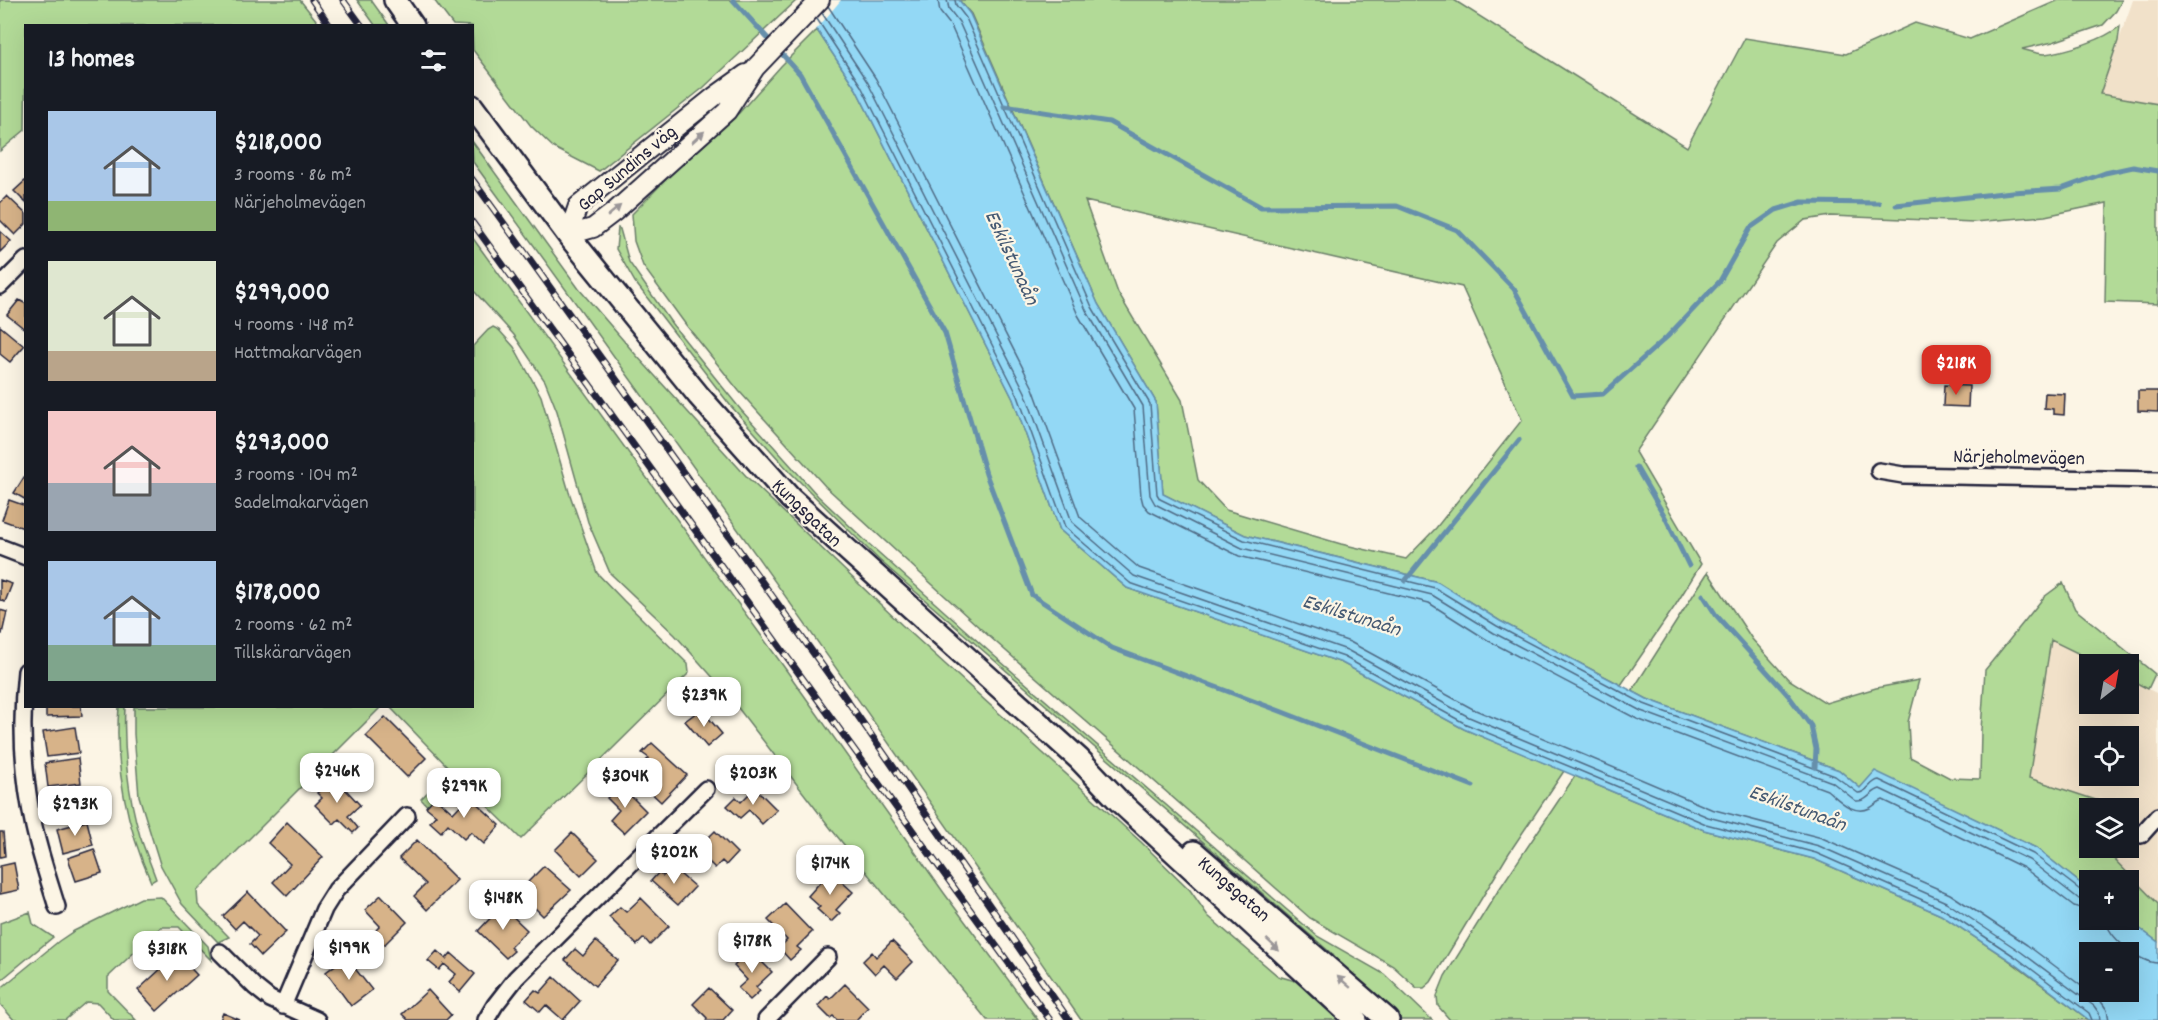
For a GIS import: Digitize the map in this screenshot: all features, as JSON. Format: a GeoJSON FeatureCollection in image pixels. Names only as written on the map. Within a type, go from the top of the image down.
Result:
{"type":"FeatureCollection","features":[{"type":"Feature","properties":{"kind":"main road"},"geometry":{"type":"LineString","coordinates":[[394,0],[412,24]]}},
{"type":"Feature","properties":{"kind":"main road","name":"Kungsgatan"},"geometry":{"type":"LineString","coordinates":[[474,109],[568,235],[699,396],[790,498],[1079,759],[1119,801],[1356,1020]]}},
{"type":"Feature","properties":{"kind":"main road","name":"Kungsgatan"},"geometry":{"type":"LineString","coordinates":[[1079,759],[1126,793],[1388,1020]]}},
{"type":"Feature","properties":{"kind":"street","name":"Gap Sundins väg"},"geometry":{"type":"LineString","coordinates":[[568,235],[593,228],[614,212],[727,111],[755,68],[820,0]]}},
{"type":"Feature","properties":{"kind":"street","name":"Gap Sundins väg"},"geometry":{"type":"LineString","coordinates":[[568,235],[578,206],[714,97],[755,68]]}},
{"type":"Feature","properties":{"kind":"street"},"geometry":{"type":"LineString","coordinates":[[0,286],[24,262]]}},
{"type":"Feature","properties":{"kind":"street","name":"Närjeholmevägen"},"geometry":{"type":"LineString","coordinates":[[1879,471],[1903,475],[2158,480]]}},
{"type":"Feature","properties":{"kind":"street"},"geometry":{"type":"LineString","coordinates":[[0,547],[24,556]]}},
{"type":"Feature","properties":{"kind":"street"},"geometry":{"type":"LineString","coordinates":[[24,688],[24,763],[34,828],[57,908]]}},
{"type":"Feature","properties":{"kind":"street"},"geometry":{"type":"LineString","coordinates":[[486,1020],[516,978],[706,789]]}},
{"type":"Feature","properties":{"kind":"street"},"geometry":{"type":"LineString","coordinates":[[283,1006],[324,909],[336,890],[407,816]]}},
{"type":"Feature","properties":{"kind":"street"},"geometry":{"type":"LineString","coordinates":[[2141,835],[2158,816]]}},
{"type":"Feature","properties":{"kind":"street"},"geometry":{"type":"LineString","coordinates":[[220,952],[255,987],[283,1006],[317,1020]]}},
{"type":"Feature","properties":{"kind":"street"},"geometry":{"type":"LineString","coordinates":[[766,1020],[828,957]]}},
{"type":"Feature","properties":{"kind":"shaded area"},"geometry":{"type":"Polygon","coordinates":[[[2133,0],[2158,0],[2158,104],[2100,94],[2133,0]]]}},
{"type":"Feature","properties":{"kind":"shaded area"},"geometry":{"type":"Polygon","coordinates":[[[2051,640],[2080,654],[2079,714],[2139,714],[2139,684],[2158,694],[2158,904],[2139,885],[2139,870],[2125,870],[2113,858],[2139,858],[2139,798],[2090,798],[2029,778],[2051,640]]]}},
{"type":"Feature","properties":{"kind":"green space"},"geometry":{"type":"Polygon","coordinates":[[[0,0],[300,0],[319,24],[24,24],[24,131],[0,151],[0,0]]]}},
{"type":"Feature","properties":{"kind":"green space"},"geometry":{"type":"Polygon","coordinates":[[[357,0],[371,0],[388,24],[374,24],[357,0]]]}},
{"type":"Feature","properties":{"kind":"green space"},"geometry":{"type":"Polygon","coordinates":[[[434,0],[797,0],[703,88],[599,171],[554,148],[531,126],[474,51],[474,24],[452,24],[434,0]]]}},
{"type":"Feature","properties":{"kind":"green space"},"geometry":{"type":"Polygon","coordinates":[[[959,0],[1454,0],[1687,147],[1745,38],[1846,54],[1915,23],[1970,39],[2059,0],[2122,0],[2116,11],[2103,25],[2053,42],[2022,49],[2045,54],[2064,50],[2095,40],[2120,26],[2118,41],[2100,94],[2158,104],[2158,304],[2105,302],[2107,203],[2045,216],[1974,222],[1831,216],[1805,220],[1777,243],[1635,452],[1701,564],[1621,685],[1500,621],[1438,582],[1245,535],[1163,494],[1156,402],[1098,304],[971,14],[959,0]],[[1085,201],[1118,293],[1182,400],[1198,480],[1226,510],[1341,544],[1406,559],[1436,528],[1522,420],[1462,287],[1085,201]]]}},
{"type":"Feature","properties":{"kind":"green space"},"geometry":{"type":"Polygon","coordinates":[[[817,30],[856,89],[1013,399],[1060,530],[1127,588],[1342,663],[1464,729],[1564,771],[1509,853],[1431,982],[1424,988],[1417,988],[1393,966],[1310,918],[981,629],[825,486],[739,391],[686,325],[643,266],[634,241],[632,214],[703,142],[739,113],[817,30]]]}},
{"type":"Feature","properties":{"kind":"green space"},"geometry":{"type":"Polygon","coordinates":[[[474,144],[579,289],[748,478],[902,625],[1141,842],[1190,890],[1208,916],[1278,976],[1306,984],[1344,1020],[1081,1020],[780,589],[474,163],[474,144]]]}},
{"type":"Feature","properties":{"kind":"green space"},"geometry":{"type":"Polygon","coordinates":[[[618,228],[629,262],[672,324],[741,410],[818,496],[992,654],[1317,936],[1384,974],[1432,1020],[1400,1020],[1340,968],[1333,955],[878,559],[790,472],[730,405],[635,282],[616,249],[618,228]]]}},
{"type":"Feature","properties":{"kind":"green space"},"geometry":{"type":"Polygon","coordinates":[[[474,240],[1038,1020],[987,1020],[832,830],[725,691],[675,635],[610,573],[588,522],[557,411],[545,381],[514,335],[474,291],[474,240]]]}},
{"type":"Feature","properties":{"kind":"green space"},"geometry":{"type":"Polygon","coordinates":[[[493,327],[499,330],[514,347],[541,396],[569,492],[597,573],[688,664],[689,673],[521,839],[460,779],[430,809],[421,799],[450,769],[391,708],[474,708],[474,345],[493,327]]]}},
{"type":"Feature","properties":{"kind":"green space"},"geometry":{"type":"Polygon","coordinates":[[[1708,572],[1752,639],[1788,679],[1826,703],[1876,688],[1919,680],[1908,722],[1910,757],[1950,778],[1980,779],[1985,670],[2044,597],[2063,583],[2075,609],[2130,654],[2080,654],[2051,640],[2029,778],[2090,798],[2079,798],[2079,858],[2113,858],[2125,870],[2079,870],[2079,882],[2036,848],[1875,772],[1860,788],[1839,770],[1647,699],[1632,691],[1708,572]]]}},
{"type":"Feature","properties":{"kind":"green space"},"geometry":{"type":"Polygon","coordinates":[[[2139,661],[2155,674],[2148,689],[2139,684],[2139,661]]]}},
{"type":"Feature","properties":{"kind":"green space"},"geometry":{"type":"Polygon","coordinates":[[[119,708],[125,708],[129,788],[140,836],[156,879],[151,882],[135,840],[124,796],[118,729],[119,708]]]}},
{"type":"Feature","properties":{"kind":"green space"},"geometry":{"type":"Polygon","coordinates":[[[134,708],[380,708],[197,891],[198,905],[229,937],[218,942],[182,904],[160,864],[139,796],[134,708]]]}},
{"type":"Feature","properties":{"kind":"green space"},"geometry":{"type":"Polygon","coordinates":[[[1575,776],[1704,830],[1814,859],[1941,915],[2007,959],[2089,1020],[1450,1020],[1438,1006],[1437,996],[1445,976],[1496,894],[1575,776]]]}},
{"type":"Feature","properties":{"kind":"green space"},"geometry":{"type":"Polygon","coordinates":[[[2139,885],[2158,904],[2158,942],[2139,928],[2139,885]]]}},
{"type":"Feature","properties":{"kind":"green space"},"geometry":{"type":"Polygon","coordinates":[[[161,897],[208,946],[211,960],[179,927],[161,927],[108,977],[108,991],[136,1020],[114,1020],[98,1003],[86,1002],[65,1020],[14,1020],[0,1004],[0,989],[74,931],[141,898],[161,897]]]}},
{"type":"Feature","properties":{"kind":"green space"},"geometry":{"type":"Polygon","coordinates":[[[30,912],[33,924],[53,937],[0,981],[0,923],[30,912]]]}},
{"type":"Feature","properties":{"kind":"water","name":"Eskilstunaån"},"geometry":{"type":"Polygon","coordinates":[[[797,0],[959,0],[970,14],[1098,304],[1156,402],[1163,494],[1245,535],[1438,582],[1500,621],[1647,699],[1839,770],[1860,788],[1875,771],[2036,848],[2079,882],[2079,930],[2139,930],[2139,928],[2158,942],[2158,1020],[2089,1020],[2014,963],[1941,915],[1814,859],[1704,830],[1575,776],[1464,729],[1342,663],[1127,588],[1060,530],[1013,399],[856,89],[797,0]]]}},
{"type":"Feature","properties":{"kind":"pier"},"geometry":{"type":"Polygon","coordinates":[[[799,0],[841,0],[815,31],[796,3],[799,0]]]}},
{"type":"Feature","properties":{"kind":"building"},"geometry":{"type":"Polygon","coordinates":[[[24,182],[24,201],[14,191],[24,182]]]}},
{"type":"Feature","properties":{"kind":"building"},"geometry":{"type":"Polygon","coordinates":[[[7,196],[24,212],[24,226],[15,235],[0,220],[0,203],[7,196]]]}},
{"type":"Feature","properties":{"kind":"building"},"geometry":{"type":"Polygon","coordinates":[[[0,231],[11,241],[0,252],[0,231]]]}},
{"type":"Feature","properties":{"kind":"building"},"geometry":{"type":"Polygon","coordinates":[[[19,300],[24,303],[24,328],[7,315],[19,300]]]}},
{"type":"Feature","properties":{"kind":"building"},"geometry":{"type":"Polygon","coordinates":[[[0,326],[24,346],[10,362],[0,354],[0,326]]]}},
{"type":"Feature","properties":{"kind":"building"},"geometry":{"type":"Polygon","coordinates":[[[1944,385],[1969,386],[1968,407],[1943,406],[1944,385]]]}},
{"type":"Feature","properties":{"kind":"building"},"geometry":{"type":"Polygon","coordinates":[[[2138,391],[2158,391],[2158,412],[2138,411],[2138,391]]]}},
{"type":"Feature","properties":{"kind":"building"},"geometry":{"type":"Polygon","coordinates":[[[2045,393],[2065,394],[2064,415],[2053,414],[2053,409],[2044,408],[2045,393]]]}},
{"type":"Feature","properties":{"kind":"building"},"geometry":{"type":"Polygon","coordinates":[[[24,477],[24,499],[14,493],[24,477]]]}},
{"type":"Feature","properties":{"kind":"building"},"geometry":{"type":"Polygon","coordinates":[[[9,500],[24,505],[24,528],[2,520],[9,500]]]}},
{"type":"Feature","properties":{"kind":"building"},"geometry":{"type":"Polygon","coordinates":[[[0,580],[12,584],[5,602],[0,600],[0,580]]]}},
{"type":"Feature","properties":{"kind":"building"},"geometry":{"type":"Polygon","coordinates":[[[0,610],[7,612],[2,634],[0,633],[0,610]]]}},
{"type":"Feature","properties":{"kind":"building"},"geometry":{"type":"Polygon","coordinates":[[[46,708],[81,708],[82,716],[46,717],[46,708]]]}},
{"type":"Feature","properties":{"kind":"building"},"geometry":{"type":"Polygon","coordinates":[[[701,709],[722,734],[707,747],[685,721],[701,709]]]}},
{"type":"Feature","properties":{"kind":"building"},"geometry":{"type":"Polygon","coordinates":[[[385,717],[426,758],[407,777],[366,736],[385,717]]]}},
{"type":"Feature","properties":{"kind":"building"},"geometry":{"type":"Polygon","coordinates":[[[75,727],[79,753],[47,757],[43,732],[75,727]]]}},
{"type":"Feature","properties":{"kind":"building"},"geometry":{"type":"Polygon","coordinates":[[[652,743],[687,775],[661,802],[632,775],[649,758],[642,753],[652,743]]]}},
{"type":"Feature","properties":{"kind":"building"},"geometry":{"type":"Polygon","coordinates":[[[78,758],[81,783],[48,787],[45,763],[78,758]]]}},
{"type":"Feature","properties":{"kind":"building"},"geometry":{"type":"Polygon","coordinates":[[[334,777],[360,805],[348,816],[358,828],[353,833],[339,819],[334,824],[315,805],[322,798],[317,793],[334,777]]]}},
{"type":"Feature","properties":{"kind":"building"},"geometry":{"type":"Polygon","coordinates":[[[620,785],[646,811],[624,833],[610,820],[619,810],[607,798],[620,785]]]}},
{"type":"Feature","properties":{"kind":"building"},"geometry":{"type":"Polygon","coordinates":[[[81,788],[85,815],[58,819],[54,792],[81,788]]]}},
{"type":"Feature","properties":{"kind":"building"},"geometry":{"type":"Polygon","coordinates":[[[755,788],[777,810],[762,824],[749,810],[740,818],[727,806],[736,797],[741,802],[755,788]]]}},
{"type":"Feature","properties":{"kind":"building"},"geometry":{"type":"Polygon","coordinates":[[[469,796],[500,825],[484,844],[471,832],[464,839],[448,824],[441,832],[430,822],[436,815],[426,807],[435,797],[453,813],[469,796]]]}},
{"type":"Feature","properties":{"kind":"building"},"geometry":{"type":"Polygon","coordinates":[[[87,821],[93,845],[63,853],[57,829],[87,821]]]}},
{"type":"Feature","properties":{"kind":"building"},"geometry":{"type":"Polygon","coordinates":[[[287,822],[323,857],[287,896],[273,882],[290,864],[268,843],[287,822]]]}},
{"type":"Feature","properties":{"kind":"building"},"geometry":{"type":"Polygon","coordinates":[[[715,831],[737,853],[726,865],[722,861],[715,868],[703,856],[700,859],[688,847],[695,839],[701,845],[715,831]]]}},
{"type":"Feature","properties":{"kind":"building"},"geometry":{"type":"Polygon","coordinates":[[[0,832],[3,832],[5,856],[0,857],[0,832]]]}},
{"type":"Feature","properties":{"kind":"building"},"geometry":{"type":"Polygon","coordinates":[[[572,833],[598,859],[581,876],[555,850],[572,833]]]}},
{"type":"Feature","properties":{"kind":"building"},"geometry":{"type":"Polygon","coordinates":[[[417,840],[457,880],[427,910],[414,896],[426,884],[399,858],[417,840]]]}},
{"type":"Feature","properties":{"kind":"building"},"geometry":{"type":"Polygon","coordinates":[[[94,849],[102,873],[76,881],[68,858],[94,849]]]}},
{"type":"Feature","properties":{"kind":"building"},"geometry":{"type":"Polygon","coordinates":[[[14,863],[19,890],[0,894],[0,866],[14,863]]]}},
{"type":"Feature","properties":{"kind":"building"},"geometry":{"type":"Polygon","coordinates":[[[544,866],[571,890],[543,916],[525,898],[534,888],[528,882],[544,866]]]}},
{"type":"Feature","properties":{"kind":"building"},"geometry":{"type":"Polygon","coordinates":[[[672,867],[695,887],[678,905],[651,881],[659,872],[663,876],[672,867]]]}},
{"type":"Feature","properties":{"kind":"building"},"geometry":{"type":"Polygon","coordinates":[[[830,871],[853,892],[836,910],[840,913],[831,922],[817,909],[820,907],[808,896],[830,871]]]}},
{"type":"Feature","properties":{"kind":"building"},"geometry":{"type":"Polygon","coordinates":[[[248,892],[286,932],[261,956],[250,944],[258,936],[243,921],[235,929],[223,916],[248,892]]]}},
{"type":"Feature","properties":{"kind":"building"},"geometry":{"type":"Polygon","coordinates":[[[381,895],[407,922],[384,945],[373,933],[380,926],[365,910],[381,895]]]}},
{"type":"Feature","properties":{"kind":"building"},"geometry":{"type":"Polygon","coordinates":[[[641,898],[669,926],[650,945],[644,938],[637,945],[609,917],[620,907],[626,912],[641,898]]]}},
{"type":"Feature","properties":{"kind":"building"},"geometry":{"type":"Polygon","coordinates":[[[785,904],[812,932],[797,947],[801,950],[790,960],[779,948],[787,940],[768,920],[785,904]]]}},
{"type":"Feature","properties":{"kind":"building"},"geometry":{"type":"Polygon","coordinates":[[[502,906],[527,930],[510,947],[514,951],[506,958],[478,931],[502,906]]]}},
{"type":"Feature","properties":{"kind":"building"},"geometry":{"type":"Polygon","coordinates":[[[596,941],[618,960],[595,986],[565,960],[575,949],[583,956],[596,941]]]}},
{"type":"Feature","properties":{"kind":"building"},"geometry":{"type":"Polygon","coordinates":[[[892,941],[913,962],[897,978],[884,965],[875,974],[863,961],[872,952],[876,957],[892,941]]]}},
{"type":"Feature","properties":{"kind":"building"},"geometry":{"type":"Polygon","coordinates":[[[750,950],[772,972],[756,987],[760,991],[750,1000],[738,988],[747,980],[734,966],[750,950]]]}},
{"type":"Feature","properties":{"kind":"building"},"geometry":{"type":"Polygon","coordinates":[[[437,951],[446,959],[451,953],[475,974],[460,992],[449,982],[456,974],[444,964],[439,970],[428,961],[437,951]]]}},
{"type":"Feature","properties":{"kind":"building"},"geometry":{"type":"Polygon","coordinates":[[[177,954],[197,975],[157,1011],[138,990],[177,954]]]}},
{"type":"Feature","properties":{"kind":"building"},"geometry":{"type":"Polygon","coordinates":[[[346,957],[372,990],[351,1006],[326,972],[346,957]]]}},
{"type":"Feature","properties":{"kind":"building"},"geometry":{"type":"Polygon","coordinates":[[[554,977],[580,1001],[563,1020],[546,1005],[540,1012],[526,1000],[535,990],[540,993],[554,977]]]}},
{"type":"Feature","properties":{"kind":"building"},"geometry":{"type":"Polygon","coordinates":[[[845,984],[868,1007],[856,1020],[837,1020],[833,1016],[830,1018],[818,1006],[827,996],[830,999],[845,984]]]}},
{"type":"Feature","properties":{"kind":"building"},"geometry":{"type":"Polygon","coordinates":[[[709,988],[732,1010],[723,1020],[706,1020],[707,1018],[693,1004],[709,988]]]}},
{"type":"Feature","properties":{"kind":"building"},"geometry":{"type":"Polygon","coordinates":[[[428,990],[451,1015],[446,1020],[408,1020],[402,1014],[428,990]]]}},
{"type":"Feature","properties":{"kind":"building"},"geometry":{"type":"Polygon","coordinates":[[[223,1013],[240,1020],[220,1020],[223,1013]]]}},
{"type":"Feature","properties":{"kind":"waterway"},"geometry":{"type":"LineString","coordinates":[[733,0],[800,74],[945,333],[986,474],[1032,595],[1112,648],[1473,786]]}},
{"type":"Feature","properties":{"kind":"waterway"},"geometry":{"type":"LineString","coordinates":[[1004,106],[1109,122],[1261,207],[1397,206],[1457,230],[1514,289],[1573,396],[1603,394],[1667,337],[1720,281],[1750,228],[1776,210],[1802,202],[1879,203]]}},
{"type":"Feature","properties":{"kind":"waterway"},"geometry":{"type":"LineString","coordinates":[[1896,205],[2061,189],[2105,173],[2133,167],[2158,171]]}},
{"type":"Feature","properties":{"kind":"waterway"},"geometry":{"type":"LineString","coordinates":[[1405,581],[1519,440]]}},
{"type":"Feature","properties":{"kind":"waterway"},"geometry":{"type":"LineString","coordinates":[[1636,467],[1664,515],[1689,566]]}},
{"type":"Feature","properties":{"kind":"waterway"},"geometry":{"type":"LineString","coordinates":[[1703,595],[1716,615],[1788,695],[1811,726],[1816,749],[1815,767]]}},
{"type":"Feature","properties":{"kind":"railway"},"geometry":{"type":"LineString","coordinates":[[312,0],[329,24]]}},
{"type":"Feature","properties":{"kind":"railway"},"geometry":{"type":"LineString","coordinates":[[343,0],[361,24]]}},
{"type":"Feature","properties":{"kind":"railway"},"geometry":{"type":"LineString","coordinates":[[474,182],[842,693],[1069,1020]]}},
{"type":"Feature","properties":{"kind":"railway"},"geometry":{"type":"LineString","coordinates":[[474,225],[1050,1020]]}}]}
